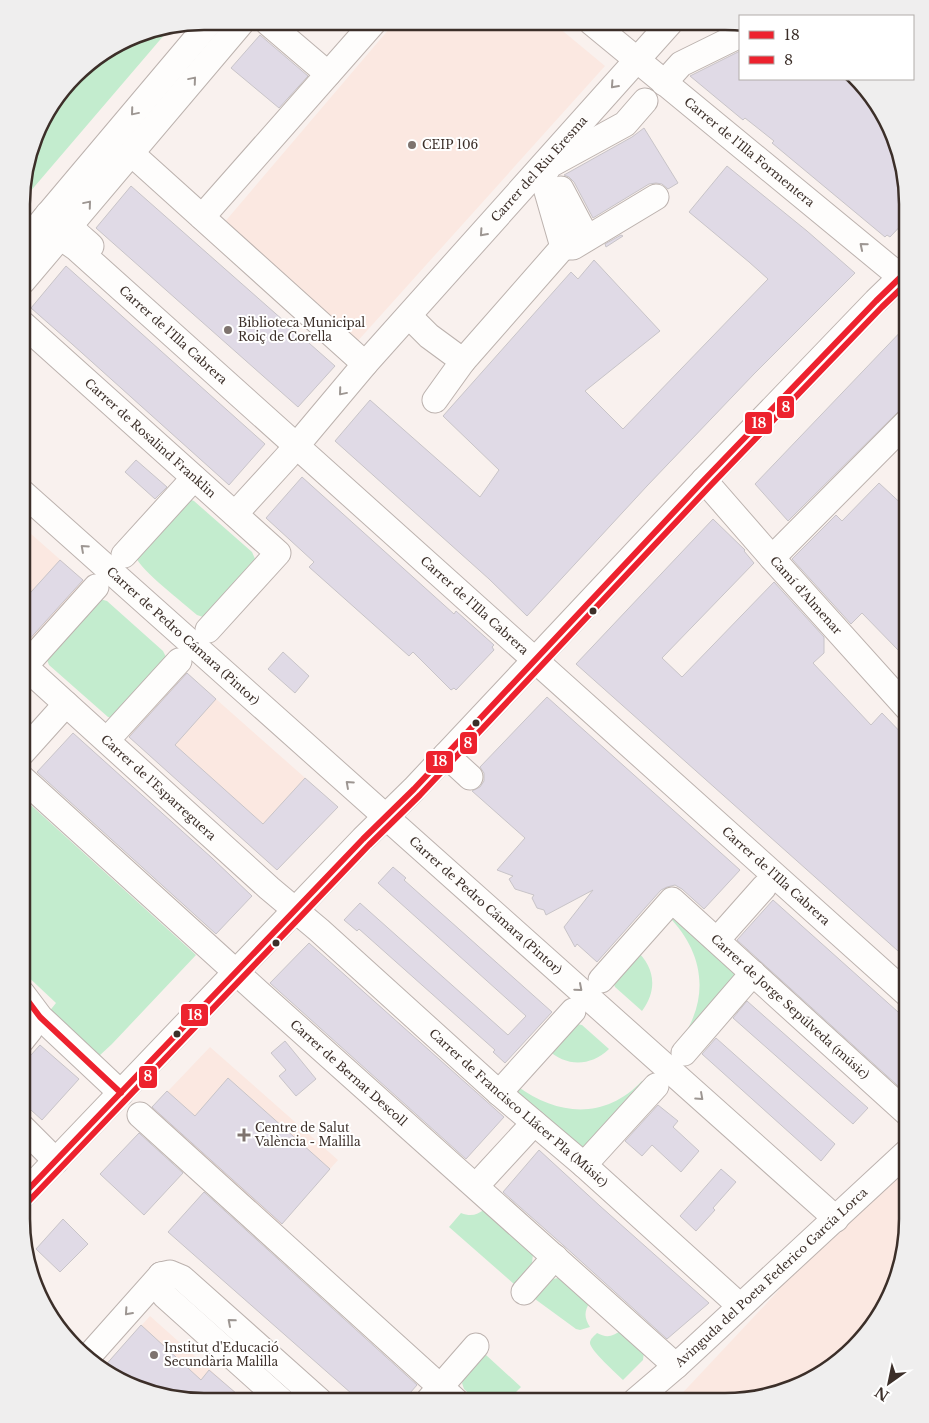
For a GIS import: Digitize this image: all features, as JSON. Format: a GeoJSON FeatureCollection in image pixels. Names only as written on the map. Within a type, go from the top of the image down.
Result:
{"type":"FeatureCollection","features":[{"type":"Feature","properties":{"kind":"street"},"geometry":{"type":"LineString","coordinates":[[30,235],[203,30]]}},
{"type":"Feature","properties":{"kind":"street"},"geometry":{"type":"LineString","coordinates":[[30,273],[132,154],[248,30]]}},
{"type":"Feature","properties":{"kind":"street"},"geometry":{"type":"LineString","coordinates":[[266,30],[328,74]]}},
{"type":"Feature","properties":{"kind":"street"},"geometry":{"type":"LineString","coordinates":[[202,217],[367,30]]}},
{"type":"Feature","properties":{"kind":"street","name":"Carrer de l'Illa Formentera"},"geometry":{"type":"LineString","coordinates":[[600,30],[899,272]]}},
{"type":"Feature","properties":{"kind":"street","name":"Carrer del Riu Eresma"},"geometry":{"type":"LineString","coordinates":[[235,514],[287,457],[365,364],[664,30]]}},
{"type":"Feature","properties":{"kind":"street"},"geometry":{"type":"LineString","coordinates":[[664,83],[681,64],[739,35]]}},
{"type":"Feature","properties":{"kind":"street"},"geometry":{"type":"LineString","coordinates":[[587,238],[553,181],[550,165],[625,124],[646,101]]}},
{"type":"Feature","properties":{"kind":"street"},"geometry":{"type":"LineString","coordinates":[[132,154],[365,364]]}},
{"type":"Feature","properties":{"kind":"street","name":"Carrer del Riu Eresma"},"geometry":{"type":"LineString","coordinates":[[553,181],[546,188],[563,247]]}},
{"type":"Feature","properties":{"kind":"street"},"geometry":{"type":"LineString","coordinates":[[435,400],[463,361],[563,247],[573,247],[656,197]]}},
{"type":"Feature","properties":{"kind":"street","name":"Carrer de l'Illa Cabrera"},"geometry":{"type":"LineString","coordinates":[[46,216],[46,227],[66,231],[83,239],[300,441],[539,656],[899,987]]}},
{"type":"Feature","properties":{"kind":"street"},"geometry":{"type":"LineString","coordinates":[[30,1188],[446,755],[704,480],[876,301],[899,282]]}},
{"type":"Feature","properties":{"kind":"street"},"geometry":{"type":"LineString","coordinates":[[409,316],[429,336],[463,361]]}},
{"type":"Feature","properties":{"kind":"street","name":"Carrer de Rosalind Franklin"},"geometry":{"type":"LineString","coordinates":[[30,330],[278,553],[208,630]]}},
{"type":"Feature","properties":{"kind":"street"},"geometry":{"type":"LineString","coordinates":[[772,558],[899,430]]}},
{"type":"Feature","properties":{"kind":"street"},"geometry":{"type":"LineString","coordinates":[[124,556],[194,478]]}},
{"type":"Feature","properties":{"kind":"street","name":"Camí d'Almenar"},"geometry":{"type":"LineString","coordinates":[[704,480],[899,699]]}},
{"type":"Feature","properties":{"kind":"street","name":"Carrer de Pedro Cámara (Pintor)"},"geometry":{"type":"LineString","coordinates":[[30,499],[836,1219]]}},
{"type":"Feature","properties":{"kind":"street"},"geometry":{"type":"LineString","coordinates":[[30,658],[96,587]]}},
{"type":"Feature","properties":{"kind":"street","name":"Carrer de l'Illa Cabrera"},"geometry":{"type":"LineString","coordinates":[[539,656],[899,972]]}},
{"type":"Feature","properties":{"kind":"street"},"geometry":{"type":"LineString","coordinates":[[108,740],[180,661]]}},
{"type":"Feature","properties":{"kind":"street","name":"Carrer de l'Esparreguera"},"geometry":{"type":"LineString","coordinates":[[30,671],[108,740],[269,888],[296,910]]}},
{"type":"Feature","properties":{"kind":"street"},"geometry":{"type":"LineString","coordinates":[[30,744],[66,704]]}},
{"type":"Feature","properties":{"kind":"street"},"geometry":{"type":"LineString","coordinates":[[446,755],[470,777]]}},
{"type":"Feature","properties":{"kind":"street","name":"Carrer de Bernat Descoll"},"geometry":{"type":"LineString","coordinates":[[30,785],[676,1366]]}},
{"type":"Feature","properties":{"kind":"street"},"geometry":{"type":"LineString","coordinates":[[716,940],[764,887]]}},
{"type":"Feature","properties":{"kind":"street","name":"Carrer de Jorge Sepúlveda (músic)"},"geometry":{"type":"LineString","coordinates":[[601,980],[672,900],[899,1106]]}},
{"type":"Feature","properties":{"kind":"street","name":"Carrer de Francisco Llácer Pla (Músic)"},"geometry":{"type":"LineString","coordinates":[[296,910],[498,1093],[584,1165],[740,1306]]}},
{"type":"Feature","properties":{"kind":"street"},"geometry":{"type":"LineString","coordinates":[[684,1053],[753,973]]}},
{"type":"Feature","properties":{"kind":"street"},"geometry":{"type":"LineString","coordinates":[[30,1004],[40,1017],[120,1093]]}},
{"type":"Feature","properties":{"kind":"street"},"geometry":{"type":"LineString","coordinates":[[498,1093],[573,1011]]}},
{"type":"Feature","properties":{"kind":"street"},"geometry":{"type":"LineString","coordinates":[[584,1165],[656,1086]]}},
{"type":"Feature","properties":{"kind":"street"},"geometry":{"type":"LineString","coordinates":[[140,1115],[438,1393]]}},
{"type":"Feature","properties":{"kind":"street"},"geometry":{"type":"LineString","coordinates":[[476,1186],[534,1122]]}},
{"type":"Feature","properties":{"kind":"street"},"geometry":{"type":"LineString","coordinates":[[30,1135],[56,1161]]}},
{"type":"Feature","properties":{"kind":"street","name":"Avinguda del Poeta Federico García Lorca"},"geometry":{"type":"LineString","coordinates":[[645,1393],[899,1160]]}},
{"type":"Feature","properties":{"kind":"street"},"geometry":{"type":"LineString","coordinates":[[524,1292],[555,1257]]}},
{"type":"Feature","properties":{"kind":"street"},"geometry":{"type":"LineString","coordinates":[[92,1352],[161,1275],[170,1273],[182,1278],[311,1393]]}},
{"type":"Feature","properties":{"kind":"street"},"geometry":{"type":"LineString","coordinates":[[161,1275],[158,1285],[165,1296],[274,1393]]}},
{"type":"Feature","properties":{"kind":"street"},"geometry":{"type":"LineString","coordinates":[[443,1393],[476,1346]]}},
{"type":"Feature","properties":{"kind":"shaded area","name":"CEIP 106"},"geometry":{"type":"Polygon","coordinates":[[[388,30],[562,30],[605,66],[355,344],[223,224],[388,30]]]}},
{"type":"Feature","properties":{"kind":"shaded area"},"geometry":{"type":"Polygon","coordinates":[[[30,533],[89,585],[32,648],[30,646],[30,533]]]}},
{"type":"Feature","properties":{"kind":"shaded area"},"geometry":{"type":"Polygon","coordinates":[[[181,668],[338,807],[277,870],[124,732],[181,668]]]}},
{"type":"Feature","properties":{"kind":"shaded area","name":"Centre de Salut València - Malilla"},"geometry":{"type":"Polygon","coordinates":[[[210,1047],[338,1160],[280,1225],[150,1110],[210,1047]]]}},
{"type":"Feature","properties":{"kind":"shaded area"},"geometry":{"type":"Polygon","coordinates":[[[899,1173],[899,1231],[896,1253],[890,1275],[881,1296],[870,1316],[856,1334],[831,1357],[812,1370],[792,1380],[748,1392],[682,1393],[779,1290],[786,1274],[899,1173]]]}},
{"type":"Feature","properties":{"kind":"shaded area","name":"Institut d'Educació Secundària Malilla"},"geometry":{"type":"Polygon","coordinates":[[[150,1316],[236,1393],[181,1392],[159,1387],[137,1380],[107,1363],[150,1316]]]}},
{"type":"Feature","properties":{"kind":"green space"},"geometry":{"type":"Polygon","coordinates":[[[165,34],[31,191],[36,159],[43,137],[66,98],[89,73],[107,59],[137,43],[165,34]]]}},
{"type":"Feature","properties":{"kind":"green space"},"geometry":{"type":"Polygon","coordinates":[[[189,499],[194,501],[252,552],[256,561],[203,617],[197,615],[154,578],[139,563],[136,557],[189,499]]]}},
{"type":"Feature","properties":{"kind":"green space"},"geometry":{"type":"Polygon","coordinates":[[[100,599],[107,601],[163,651],[167,659],[113,718],[108,717],[49,665],[47,660],[100,599]]]}},
{"type":"Feature","properties":{"kind":"green space"},"geometry":{"type":"Polygon","coordinates":[[[30,804],[196,955],[99,1056],[48,1013],[56,1003],[30,979],[30,804]]]}},
{"type":"Feature","properties":{"kind":"green space"},"geometry":{"type":"Polygon","coordinates":[[[671,914],[740,972],[686,1032],[698,1001],[700,986],[695,956],[688,942],[668,916],[671,914]]]}},
{"type":"Feature","properties":{"kind":"green space"},"geometry":{"type":"Polygon","coordinates":[[[635,949],[647,963],[652,979],[650,995],[642,1011],[615,987],[613,982],[635,949]]]}},
{"type":"Feature","properties":{"kind":"green space"},"geometry":{"type":"Polygon","coordinates":[[[577,1024],[582,1025],[609,1049],[602,1055],[586,1062],[570,1062],[554,1055],[547,1049],[577,1024]]]}},
{"type":"Feature","properties":{"kind":"green space"},"geometry":{"type":"Polygon","coordinates":[[[642,1081],[644,1087],[581,1151],[517,1096],[515,1089],[517,1086],[533,1096],[565,1108],[597,1108],[628,1094],[642,1081]]]}},
{"type":"Feature","properties":{"kind":"green space"},"geometry":{"type":"Polygon","coordinates":[[[485,1209],[533,1254],[532,1263],[514,1284],[449,1227],[461,1213],[474,1215],[485,1209]]]}},
{"type":"Feature","properties":{"kind":"green space"},"geometry":{"type":"Polygon","coordinates":[[[561,1278],[590,1302],[586,1315],[590,1327],[580,1330],[576,1329],[535,1299],[553,1279],[561,1278]]]}},
{"type":"Feature","properties":{"kind":"green space"},"geometry":{"type":"Polygon","coordinates":[[[621,1330],[644,1351],[643,1360],[623,1380],[599,1356],[590,1343],[597,1333],[609,1336],[621,1330]]]}},
{"type":"Feature","properties":{"kind":"green space"},"geometry":{"type":"Polygon","coordinates":[[[486,1355],[521,1387],[515,1393],[468,1393],[464,1389],[462,1383],[486,1355]]]}},
{"type":"Feature","properties":{"kind":"building"},"geometry":{"type":"Polygon","coordinates":[[[260,35],[308,76],[279,108],[231,68],[260,35]]]}},
{"type":"Feature","properties":{"kind":"building"},"geometry":{"type":"Polygon","coordinates":[[[739,52],[739,80],[847,80],[863,98],[876,117],[890,148],[899,192],[899,228],[890,237],[887,235],[885,237],[772,143],[774,141],[745,118],[743,120],[690,76],[739,52]]]}},
{"type":"Feature","properties":{"kind":"building"},"geometry":{"type":"Polygon","coordinates":[[[644,128],[678,183],[668,189],[662,184],[649,184],[593,218],[574,182],[564,175],[632,137],[644,128]]]}},
{"type":"Feature","properties":{"kind":"building"},"geometry":{"type":"Polygon","coordinates":[[[727,166],[855,273],[754,374],[527,616],[489,579],[335,441],[370,400],[480,497],[499,470],[443,416],[571,272],[578,279],[594,260],[660,331],[585,391],[623,429],[768,279],[689,212],[727,166]]]}},
{"type":"Feature","properties":{"kind":"building"},"geometry":{"type":"Polygon","coordinates":[[[131,186],[335,366],[298,407],[96,228],[131,186]]]}},
{"type":"Feature","properties":{"kind":"building"},"geometry":{"type":"Polygon","coordinates":[[[621,235],[623,236],[606,247],[605,244],[621,235]]]}},
{"type":"Feature","properties":{"kind":"building"},"geometry":{"type":"Polygon","coordinates":[[[66,266],[265,444],[229,485],[31,308],[66,266]]]}},
{"type":"Feature","properties":{"kind":"building"},"geometry":{"type":"Polygon","coordinates":[[[899,333],[899,411],[788,521],[755,484],[899,333]]]}},
{"type":"Feature","properties":{"kind":"building"},"geometry":{"type":"Polygon","coordinates":[[[136,460],[167,487],[155,499],[125,472],[136,460]]]}},
{"type":"Feature","properties":{"kind":"building"},"geometry":{"type":"Polygon","coordinates":[[[302,477],[454,614],[456,611],[494,645],[492,647],[494,650],[456,690],[454,688],[451,690],[413,652],[409,656],[309,567],[314,562],[266,518],[302,477]]]}},
{"type":"Feature","properties":{"kind":"building"},"geometry":{"type":"Polygon","coordinates":[[[879,483],[899,502],[898,650],[862,613],[851,624],[792,559],[836,515],[842,521],[879,483]]]}},
{"type":"Feature","properties":{"kind":"building"},"geometry":{"type":"Polygon","coordinates":[[[713,519],[745,550],[754,563],[662,658],[682,677],[774,582],[824,637],[824,653],[813,663],[871,725],[882,713],[899,731],[899,952],[576,664],[713,519]]]}},
{"type":"Feature","properties":{"kind":"building"},"geometry":{"type":"Polygon","coordinates":[[[60,560],[83,580],[30,639],[30,593],[60,560]]]}},
{"type":"Feature","properties":{"kind":"building"},"geometry":{"type":"Polygon","coordinates":[[[283,652],[309,676],[295,693],[268,669],[283,652]]]}},
{"type":"Feature","properties":{"kind":"building"},"geometry":{"type":"Polygon","coordinates":[[[187,673],[216,699],[175,745],[263,824],[305,778],[338,807],[277,870],[129,737],[187,673]]]}},
{"type":"Feature","properties":{"kind":"building"},"geometry":{"type":"Polygon","coordinates":[[[547,697],[740,870],[704,909],[675,885],[661,890],[597,962],[577,944],[575,947],[564,927],[593,890],[546,915],[544,910],[537,908],[532,898],[534,895],[515,889],[509,879],[513,876],[497,870],[525,838],[472,791],[480,787],[484,781],[484,773],[480,767],[547,697]]]}},
{"type":"Feature","properties":{"kind":"building"},"geometry":{"type":"Polygon","coordinates":[[[73,733],[252,896],[216,934],[37,772],[73,733]]]}},
{"type":"Feature","properties":{"kind":"building"},"geometry":{"type":"Polygon","coordinates":[[[393,867],[406,878],[404,880],[552,1012],[505,1063],[493,1052],[495,1050],[359,929],[357,931],[344,920],[360,903],[508,1035],[526,1016],[378,883],[393,867]]]}},
{"type":"Feature","properties":{"kind":"building"},"geometry":{"type":"Polygon","coordinates":[[[773,900],[899,1013],[899,1087],[737,940],[773,900]]]}},
{"type":"Feature","properties":{"kind":"building"},"geometry":{"type":"Polygon","coordinates":[[[309,943],[504,1117],[466,1159],[270,983],[309,943]]]}},
{"type":"Feature","properties":{"kind":"building"},"geometry":{"type":"Polygon","coordinates":[[[747,1001],[868,1108],[853,1124],[733,1018],[747,1001]]]}},
{"type":"Feature","properties":{"kind":"building"},"geometry":{"type":"Polygon","coordinates":[[[716,1038],[835,1144],[821,1161],[702,1054],[716,1038]]]}},
{"type":"Feature","properties":{"kind":"building"},"geometry":{"type":"Polygon","coordinates":[[[285,1041],[316,1079],[296,1096],[279,1076],[286,1070],[271,1053],[285,1041]]]}},
{"type":"Feature","properties":{"kind":"building"},"geometry":{"type":"Polygon","coordinates":[[[40,1045],[79,1079],[42,1120],[30,1109],[30,1056],[40,1045]]]}},
{"type":"Feature","properties":{"kind":"building","name":"Centre de Salut València - Malilla"},"geometry":{"type":"Polygon","coordinates":[[[228,1078],[330,1169],[282,1224],[152,1107],[167,1091],[195,1116],[228,1078]]]}},
{"type":"Feature","properties":{"kind":"building"},"geometry":{"type":"Polygon","coordinates":[[[658,1105],[678,1121],[673,1127],[699,1151],[681,1172],[652,1145],[642,1156],[625,1141],[658,1105]]]}},
{"type":"Feature","properties":{"kind":"building"},"geometry":{"type":"Polygon","coordinates":[[[139,1133],[183,1173],[144,1215],[100,1174],[139,1133]]]}},
{"type":"Feature","properties":{"kind":"building"},"geometry":{"type":"Polygon","coordinates":[[[539,1150],[709,1303],[667,1339],[503,1192],[539,1150]]]}},
{"type":"Feature","properties":{"kind":"building"},"geometry":{"type":"Polygon","coordinates":[[[721,1169],[736,1182],[696,1231],[680,1216],[721,1169]]]}},
{"type":"Feature","properties":{"kind":"building"},"geometry":{"type":"Polygon","coordinates":[[[204,1192],[417,1385],[410,1393],[351,1393],[168,1232],[204,1192]]]}},
{"type":"Feature","properties":{"kind":"building"},"geometry":{"type":"Polygon","coordinates":[[[63,1219],[88,1244],[60,1272],[36,1249],[63,1219]]]}},
{"type":"Feature","properties":{"kind":"building","name":"Institut d'Educació Secundària Malilla"},"geometry":{"type":"Polygon","coordinates":[[[141,1325],[201,1380],[209,1370],[236,1393],[181,1392],[159,1387],[137,1380],[107,1363],[141,1325]]]}},
{"type":"Feature","properties":{"kind":"transit line","name":"18"},"geometry":{"type":"LineString","coordinates":[[30,1188],[363,839],[414,789],[704,480],[899,279]]}},
{"type":"Feature","properties":{"kind":"transit line","name":"8"},"geometry":{"type":"LineString","coordinates":[[30,1200],[369,845],[420,795],[710,486],[899,291]]}},
{"type":"Feature","properties":{"kind":"transit line","name":"18"},"geometry":{"type":"LineString","coordinates":[[30,1004],[40,1017],[121,1093]]}},
{"type":"Feature","properties":{"kind":"place","name":"CEIP 106"},"geometry":{"type":"Point","coordinates":[412,145]}},
{"type":"Feature","properties":{"kind":"place","name":"Biblioteca Municipal Roiç de Corella"},"geometry":{"type":"Point","coordinates":[228,330]}},
{"type":"Feature","properties":{"kind":"place","name":"Centre de Salut València - Malilla"},"geometry":{"type":"Point","coordinates":[244,1135]}},
{"type":"Feature","properties":{"kind":"place","name":"Institut d'Educació Secundària Malilla"},"geometry":{"type":"Point","coordinates":[154,1355]}}]}
